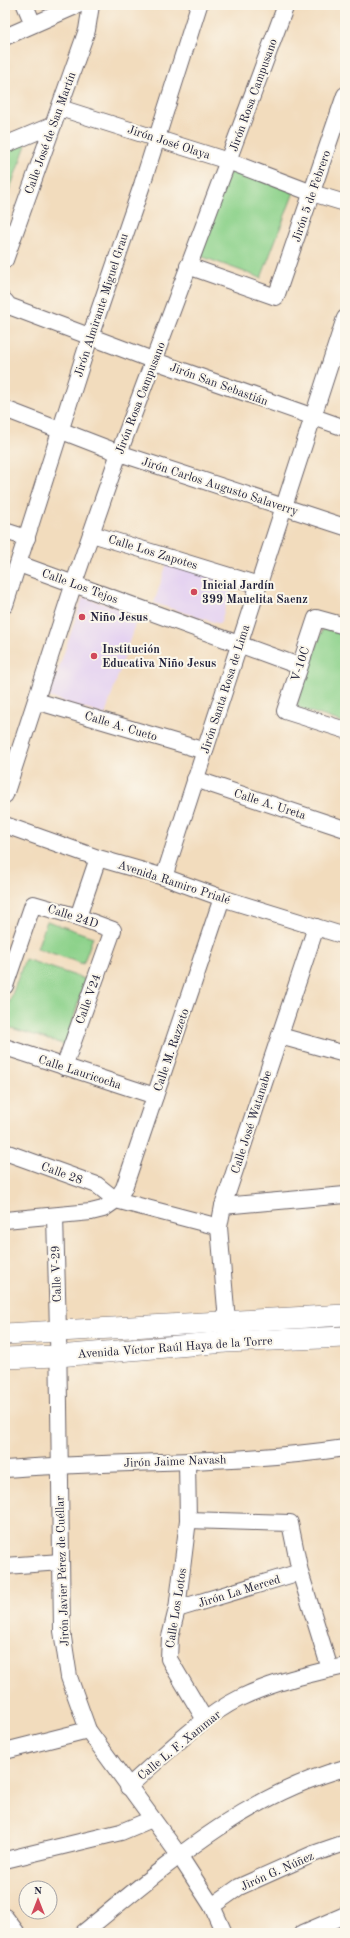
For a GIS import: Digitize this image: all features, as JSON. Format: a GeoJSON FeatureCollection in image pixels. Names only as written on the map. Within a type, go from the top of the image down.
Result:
{"type":"FeatureCollection","features":[{"type":"Feature","properties":{"kind":"main road","name":"Avenida Víctor Raúl Haya de la Torre"},"geometry":{"type":"LineString","coordinates":[[5,1334],[227,1321],[345,1316]]}},
{"type":"Feature","properties":{"kind":"main road","name":"Avenida Víctor Raúl Haya de la Torre"},"geometry":{"type":"LineString","coordinates":[[5,1358],[58,1356],[226,1342],[345,1337]]}},
{"type":"Feature","properties":{"kind":"street"},"geometry":{"type":"LineString","coordinates":[[25,5],[33,24]]}},
{"type":"Feature","properties":{"kind":"street"},"geometry":{"type":"LineString","coordinates":[[5,37],[78,5]]}},
{"type":"Feature","properties":{"kind":"street","name":"Calle José de San Martín"},"geometry":{"type":"LineString","coordinates":[[5,260],[87,30],[92,5]]}},
{"type":"Feature","properties":{"kind":"street","name":"Jirón Almirante Miguel Grau"},"geometry":{"type":"LineString","coordinates":[[5,605],[90,337],[142,184],[200,5]]}},
{"type":"Feature","properties":{"kind":"street","name":"Jirón Rosa Campusano"},"geometry":{"type":"LineString","coordinates":[[5,795],[74,583],[119,453],[155,360],[188,266],[286,5]]}},
{"type":"Feature","properties":{"kind":"street","name":"Jirón 5 de Febrero"},"geometry":{"type":"LineString","coordinates":[[188,266],[276,297],[345,95]]}},
{"type":"Feature","properties":{"kind":"street","name":"Jirón José Olaya"},"geometry":{"type":"LineString","coordinates":[[60,108],[228,161],[345,204]]}},
{"type":"Feature","properties":{"kind":"street"},"geometry":{"type":"LineString","coordinates":[[5,145],[53,125]]}},
{"type":"Feature","properties":{"kind":"street","name":"Jirón San Sebastián"},"geometry":{"type":"LineString","coordinates":[[5,301],[9,306],[90,337],[345,428]]}},
{"type":"Feature","properties":{"kind":"street","name":"Jirón Santa Rosa de Lima"},"geometry":{"type":"LineString","coordinates":[[164,877],[314,418],[345,318]]}},
{"type":"Feature","properties":{"kind":"street","name":"Jirón Carlos Augusto Salaverry"},"geometry":{"type":"LineString","coordinates":[[5,409],[119,453],[345,527]]}},
{"type":"Feature","properties":{"kind":"street"},"geometry":{"type":"LineString","coordinates":[[5,531],[27,538]]}},
{"type":"Feature","properties":{"kind":"street","name":"Calle Los Zapotes"},"geometry":{"type":"LineString","coordinates":[[92,534],[259,585]]}},
{"type":"Feature","properties":{"kind":"street","name":"Calle Los Tejos"},"geometry":{"type":"LineString","coordinates":[[18,564],[74,583],[299,666]]}},
{"type":"Feature","properties":{"kind":"street","name":"V-10C"},"geometry":{"type":"LineString","coordinates":[[345,626],[316,618],[285,711],[345,730]]}},
{"type":"Feature","properties":{"kind":"street","name":"Calle A. Cueto"},"geometry":{"type":"LineString","coordinates":[[36,701],[205,751]]}},
{"type":"Feature","properties":{"kind":"street","name":"Calle A. Ureta"},"geometry":{"type":"LineString","coordinates":[[195,779],[345,829]]}},
{"type":"Feature","properties":{"kind":"street","name":"Avenida Ramiro Prialé"},"geometry":{"type":"LineString","coordinates":[[5,825],[98,858],[164,877],[222,898],[345,936]]}},
{"type":"Feature","properties":{"kind":"street"},"geometry":{"type":"LineString","coordinates":[[78,917],[98,858]]}},
{"type":"Feature","properties":{"kind":"street","name":"Calle M. Razzeto"},"geometry":{"type":"LineString","coordinates":[[116,1200],[124,1188],[222,898]]}},
{"type":"Feature","properties":{"kind":"street","name":"Calle 24D"},"geometry":{"type":"LineString","coordinates":[[5,986],[33,904],[78,917],[113,930]]}},
{"type":"Feature","properties":{"kind":"street","name":"Calle José Watanabe"},"geometry":{"type":"LineString","coordinates":[[227,1321],[219,1227],[223,1206],[316,927]]}},
{"type":"Feature","properties":{"kind":"street","name":"Calle V24"},"geometry":{"type":"LineString","coordinates":[[64,1067],[113,930]]}},
{"type":"Feature","properties":{"kind":"street"},"geometry":{"type":"LineString","coordinates":[[280,1036],[345,1054]]}},
{"type":"Feature","properties":{"kind":"street","name":"Calle Lauricocha"},"geometry":{"type":"LineString","coordinates":[[5,1047],[155,1096]]}},
{"type":"Feature","properties":{"kind":"street","name":"Calle 28"},"geometry":{"type":"LineString","coordinates":[[5,1152],[97,1186],[116,1200]]}},
{"type":"Feature","properties":{"kind":"street"},"geometry":{"type":"LineString","coordinates":[[223,1206],[345,1195]]}},
{"type":"Feature","properties":{"kind":"street"},"geometry":{"type":"LineString","coordinates":[[5,1220],[91,1212],[103,1209],[116,1200],[219,1227]]}},
{"type":"Feature","properties":{"kind":"street","name":"Calle V-29"},"geometry":{"type":"LineString","coordinates":[[55,1216],[58,1331]]}},
{"type":"Feature","properties":{"kind":"street","name":"Jirón Javier Pérez de Cuéllar"},"geometry":{"type":"LineString","coordinates":[[58,1331],[62,1631],[69,1677],[88,1730],[128,1787],[179,1855],[212,1906],[224,1933]]}},
{"type":"Feature","properties":{"kind":"street","name":"Jirón Jaime Navash"},"geometry":{"type":"LineString","coordinates":[[5,1469],[59,1465],[187,1462],[273,1457],[345,1448]]}},
{"type":"Feature","properties":{"kind":"street","name":"Calle Los Lotos"},"geometry":{"type":"LineString","coordinates":[[187,1462],[188,1520],[177,1609],[170,1637],[169,1658],[205,1720]]}},
{"type":"Feature","properties":{"kind":"street"},"geometry":{"type":"LineString","coordinates":[[188,1520],[290,1523],[300,1572],[338,1668]]}},
{"type":"Feature","properties":{"kind":"street"},"geometry":{"type":"LineString","coordinates":[[5,1566],[61,1562]]}},
{"type":"Feature","properties":{"kind":"street","name":"Jirón La Merced"},"geometry":{"type":"LineString","coordinates":[[177,1609],[300,1572]]}},
{"type":"Feature","properties":{"kind":"street","name":"Calle L. F. Xammar"},"geometry":{"type":"LineString","coordinates":[[128,1787],[205,1720],[239,1698],[270,1685],[338,1668]]}},
{"type":"Feature","properties":{"kind":"street"},"geometry":{"type":"LineString","coordinates":[[5,1751],[88,1730]]}},
{"type":"Feature","properties":{"kind":"street"},"geometry":{"type":"LineString","coordinates":[[83,1933],[193,1844],[266,1799],[313,1778],[345,1768]]}},
{"type":"Feature","properties":{"kind":"street"},"geometry":{"type":"LineString","coordinates":[[5,1860],[122,1832],[152,1819]]}},
{"type":"Feature","properties":{"kind":"street","name":"Jirón G. Núñez"},"geometry":{"type":"LineString","coordinates":[[212,1906],[240,1887],[313,1854],[345,1843]]}},
{"type":"Feature","properties":{"kind":"street"},"geometry":{"type":"LineString","coordinates":[[302,1933],[345,1915]]}},
{"type":"Feature","properties":{"kind":"street"},"geometry":{"type":"LineString","coordinates":[[6,1919],[17,1933]]}},
{"type":"Feature","properties":{"kind":"shaded area","name":"Inicial Jardín 399 Mauelita Saenz"},"geometry":{"type":"Polygon","coordinates":[[[168,560],[234,581],[220,624],[154,603],[168,560]]]}},
{"type":"Feature","properties":{"kind":"shaded area","name":"Institución Educativa Niño Jesus"},"geometry":{"type":"Polygon","coordinates":[[[83,597],[138,615],[105,715],[49,697],[83,597]]]}},
{"type":"Feature","properties":{"kind":"green space"},"geometry":{"type":"Polygon","coordinates":[[[22,140],[26,145],[5,202],[5,148],[22,140]]]}},
{"type":"Feature","properties":{"kind":"green space"},"geometry":{"type":"Polygon","coordinates":[[[236,171],[294,192],[261,278],[195,254],[230,172],[236,171]]]}},
{"type":"Feature","properties":{"kind":"green space"},"geometry":{"type":"Polygon","coordinates":[[[323,628],[345,635],[345,723],[296,707],[323,628]]]}},
{"type":"Feature","properties":{"kind":"green space"},"geometry":{"type":"Polygon","coordinates":[[[47,921],[93,937],[83,964],[37,948],[47,921]]]}},
{"type":"Feature","properties":{"kind":"green space"},"geometry":{"type":"Polygon","coordinates":[[[25,959],[85,979],[66,1045],[5,1026],[5,1014],[25,959]]]}},
{"type":"Feature","properties":{"kind":"place","name":"Inicial Jardín 399 Mauelita Saenz"},"geometry":{"type":"Point","coordinates":[194,592]}},
{"type":"Feature","properties":{"kind":"place","name":"Niño Jesus"},"geometry":{"type":"Point","coordinates":[82,617]}},
{"type":"Feature","properties":{"kind":"place","name":"Institución Educativa Niño Jesus"},"geometry":{"type":"Point","coordinates":[94,656]}}]}
